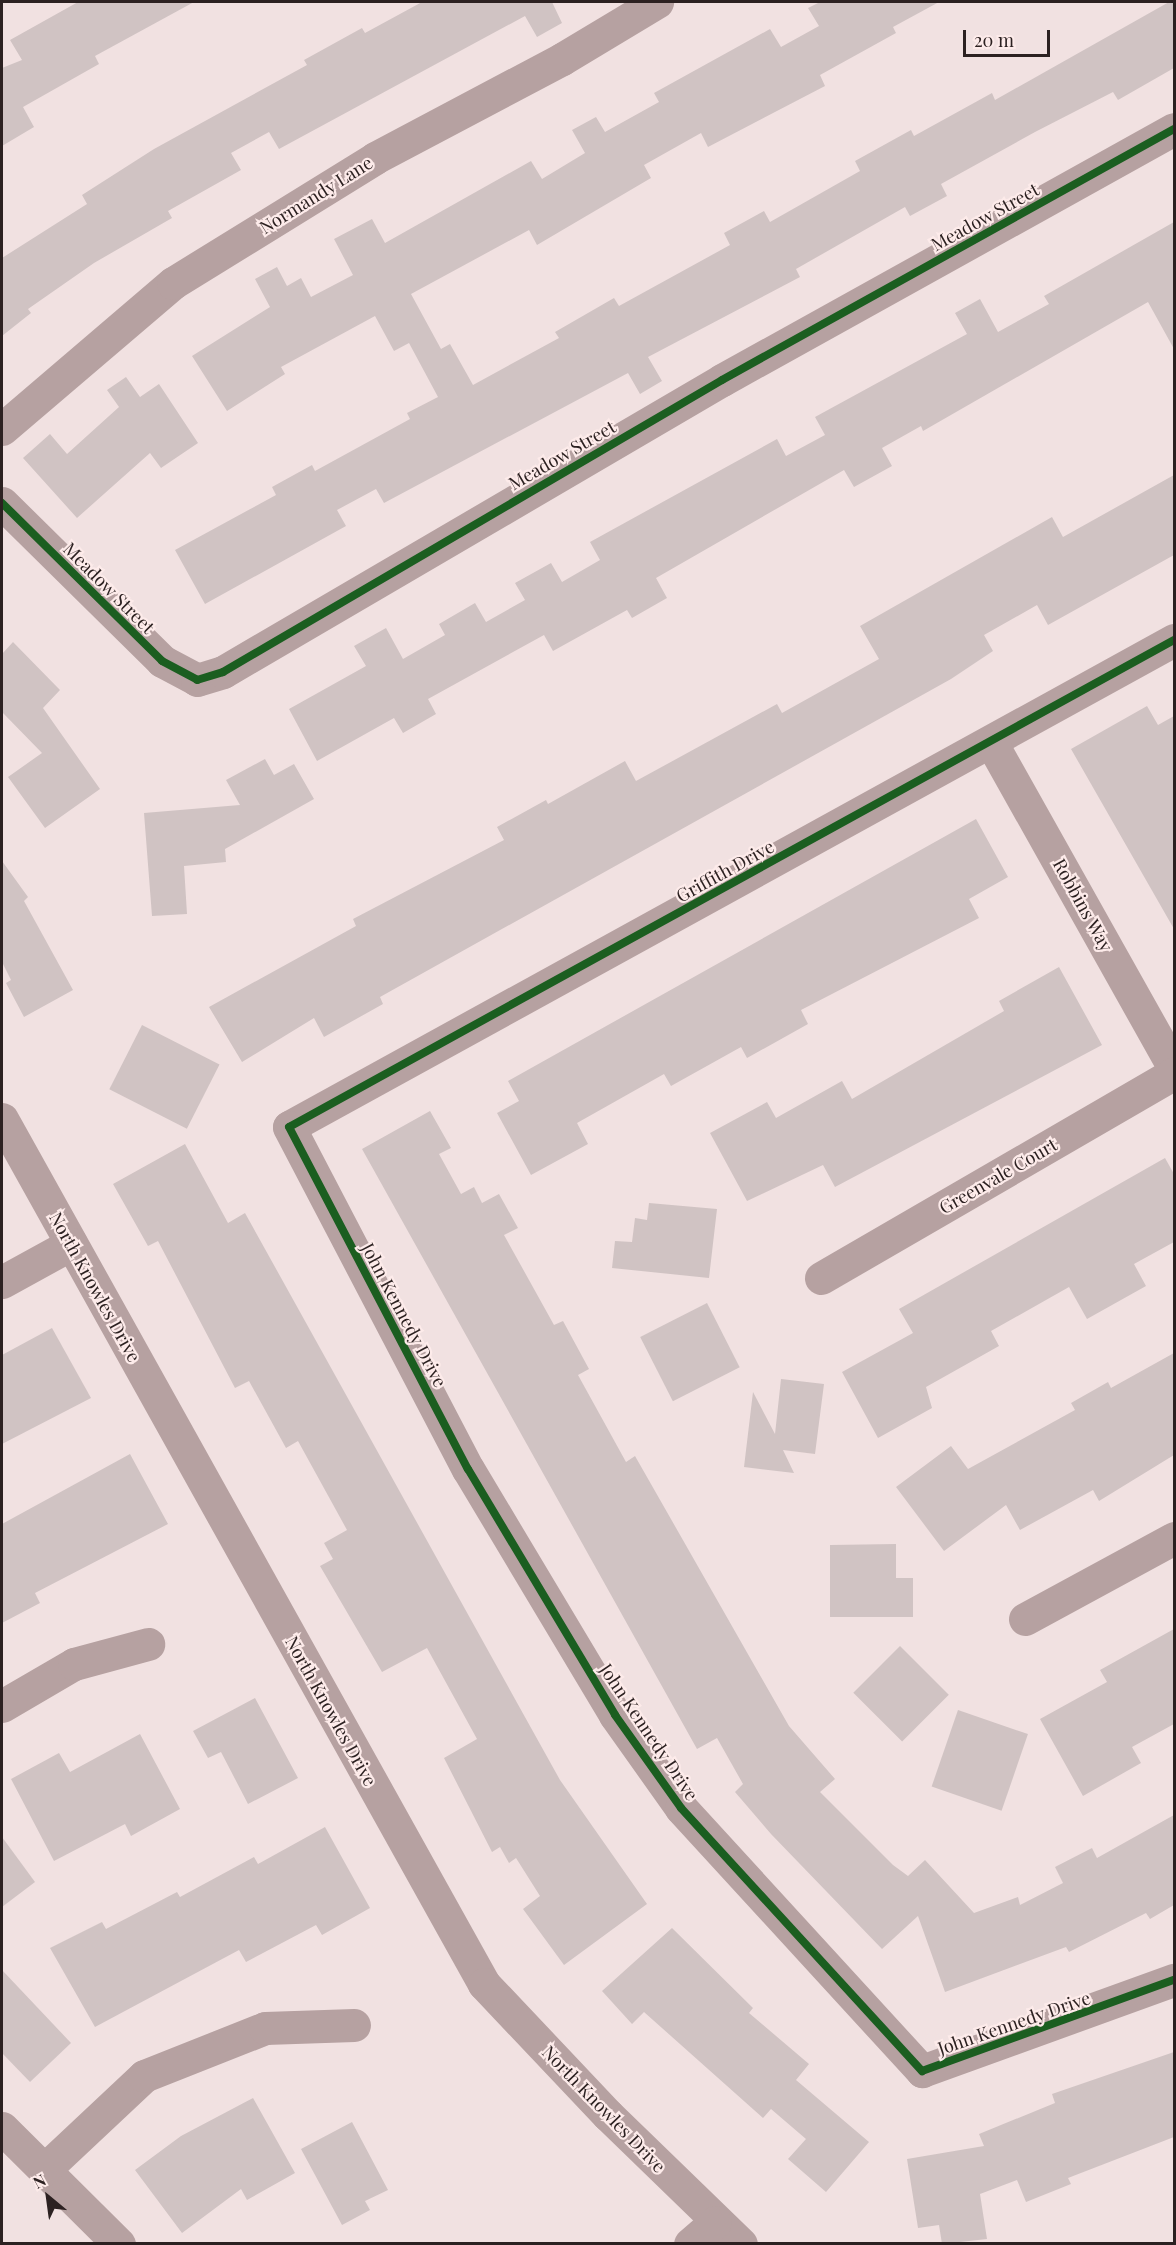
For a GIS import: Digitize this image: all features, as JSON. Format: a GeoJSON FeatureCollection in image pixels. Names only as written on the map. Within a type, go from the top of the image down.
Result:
{"type":"FeatureCollection","features":[{"type":"Feature","properties":{"kind":"street","name":"Normandy Lane"},"geometry":{"type":"LineString","coordinates":[[2,429],[173,283],[375,158],[562,59],[657,2]]}},
{"type":"Feature","properties":{"kind":"street","name":"Meadow Street"},"geometry":{"type":"LineString","coordinates":[[2,503],[162,661],[197,680],[205,678],[722,380],[1174,129]]}},
{"type":"Feature","properties":{"kind":"street","name":"Griffith Drive"},"geometry":{"type":"LineString","coordinates":[[289,1127],[1174,640]]}},
{"type":"Feature","properties":{"kind":"street","name":"Robbins Way"},"geometry":{"type":"LineString","coordinates":[[991,742],[1174,1068]]}},
{"type":"Feature","properties":{"kind":"street","name":"Greenvale Court"},"geometry":{"type":"LineString","coordinates":[[821,1278],[1174,1073]]}},
{"type":"Feature","properties":{"kind":"street","name":"North Knowles Drive"},"geometry":{"type":"LineString","coordinates":[[2,1119],[484,1984],[715,2222],[741,2244]]}},
{"type":"Feature","properties":{"kind":"street","name":"John Kennedy Drive"},"geometry":{"type":"LineString","coordinates":[[289,1127],[468,1469],[615,1715],[681,1808],[922,2071],[1174,1980]]}},
{"type":"Feature","properties":{"kind":"street"},"geometry":{"type":"LineString","coordinates":[[2,1282],[71,1244]]}},
{"type":"Feature","properties":{"kind":"street"},"geometry":{"type":"LineString","coordinates":[[1025,1618],[1174,1538]]}},
{"type":"Feature","properties":{"kind":"street"},"geometry":{"type":"LineString","coordinates":[[2,1706],[74,1664],[148,1644]]}},
{"type":"Feature","properties":{"kind":"street"},"geometry":{"type":"LineString","coordinates":[[44,2170],[144,2076],[265,2028],[354,2025]]}},
{"type":"Feature","properties":{"kind":"street"},"geometry":{"type":"LineString","coordinates":[[2,2128],[119,2244]]}},
{"type":"Feature","properties":{"kind":"street"},"geometry":{"type":"LineString","coordinates":[[690,2244],[715,2222]]}},
{"type":"Feature","properties":{"kind":"building"},"geometry":{"type":"Polygon","coordinates":[[[78,2],[194,2],[95,56],[99,64],[23,107],[34,127],[2,146],[2,68],[22,60],[10,40],[78,2]]]}},
{"type":"Feature","properties":{"kind":"building"},"geometry":{"type":"Polygon","coordinates":[[[422,2],[552,2],[562,23],[537,37],[525,16],[279,149],[269,132],[231,153],[241,170],[168,211],[172,218],[94,263],[28,309],[31,313],[2,336],[2,258],[87,204],[82,195],[154,149],[307,65],[304,60],[362,28],[365,33],[422,2]]]}},
{"type":"Feature","properties":{"kind":"building"},"geometry":{"type":"Polygon","coordinates":[[[820,2],[939,2],[893,27],[896,33],[820,75],[825,86],[708,147],[701,133],[644,165],[651,178],[537,245],[529,230],[411,294],[441,349],[450,344],[473,385],[559,338],[555,332],[614,298],[619,306],[730,245],[724,233],[764,211],[770,222],[860,171],[855,161],[911,130],[914,136],[992,93],[995,100],[1169,2],[1174,2],[1174,68],[1118,100],[1113,92],[1035,132],[941,184],[947,196],[910,216],[905,207],[796,269],[800,277],[648,357],[662,381],[640,394],[628,373],[384,503],[376,489],[337,510],[346,526],[205,604],[175,550],[276,495],[272,487],[312,465],[315,471],[410,419],[407,413],[438,397],[409,343],[394,351],[375,316],[281,367],[285,374],[227,411],[192,356],[270,307],[255,279],[277,267],[287,286],[301,278],[311,297],[353,275],[334,239],[372,219],[385,243],[531,161],[542,179],[585,153],[572,130],[596,117],[605,132],[659,102],[654,93],[770,29],[781,47],[819,26],[808,8],[820,2]]]}},
{"type":"Feature","properties":{"kind":"building"},"geometry":{"type":"Polygon","coordinates":[[[1174,222],[1174,349],[1148,302],[923,431],[921,426],[882,448],[892,466],[854,487],[844,470],[656,578],[667,598],[632,618],[627,610],[553,651],[544,635],[428,699],[436,714],[403,733],[394,718],[317,761],[289,709],[366,666],[354,646],[386,628],[403,659],[445,635],[439,624],[475,603],[486,622],[525,600],[515,583],[551,563],[562,582],[600,560],[590,542],[777,439],[786,456],[825,435],[815,417],[967,334],[955,313],[980,299],[998,332],[1049,304],[1044,296],[1174,222]]]}},
{"type":"Feature","properties":{"kind":"building"},"geometry":{"type":"Polygon","coordinates":[[[126,377],[140,397],[159,384],[198,443],[161,468],[150,453],[77,518],[23,458],[50,434],[67,454],[119,407],[107,390],[126,377]]]}},
{"type":"Feature","properties":{"kind":"building"},"geometry":{"type":"Polygon","coordinates":[[[1174,475],[1174,555],[1048,625],[1037,605],[984,635],[993,651],[951,679],[380,997],[383,1004],[324,1037],[314,1018],[242,1062],[209,1007],[356,926],[353,919],[504,840],[497,827],[546,800],[548,804],[625,761],[636,781],[777,704],[782,713],[879,659],[860,626],[1052,517],[1063,537],[1174,475]]]}},
{"type":"Feature","properties":{"kind":"building"},"geometry":{"type":"Polygon","coordinates":[[[13,642],[60,690],[43,708],[100,789],[45,828],[8,777],[42,753],[2,712],[2,654],[13,642]]]}},
{"type":"Feature","properties":{"kind":"building"},"geometry":{"type":"Polygon","coordinates":[[[1147,706],[1158,725],[1174,716],[1174,929],[1071,749],[1147,706]]]}},
{"type":"Feature","properties":{"kind":"building"},"geometry":{"type":"Polygon","coordinates":[[[265,759],[274,775],[294,764],[314,799],[225,849],[226,862],[184,866],[187,914],[152,916],[144,813],[240,805],[226,780],[265,759]]]}},
{"type":"Feature","properties":{"kind":"building"},"geometry":{"type":"Polygon","coordinates":[[[976,819],[1008,877],[969,899],[979,918],[801,1010],[808,1024],[747,1058],[741,1047],[671,1086],[664,1074],[577,1123],[588,1144],[531,1175],[497,1113],[519,1101],[508,1081],[976,819]]]}},
{"type":"Feature","properties":{"kind":"building"},"geometry":{"type":"Polygon","coordinates":[[[2,861],[28,897],[24,901],[73,990],[24,1017],[6,983],[11,980],[2,962],[2,861]]]}},
{"type":"Feature","properties":{"kind":"building"},"geometry":{"type":"Polygon","coordinates":[[[1059,967],[1102,1045],[835,1187],[823,1165],[747,1201],[710,1133],[767,1102],[776,1118],[842,1081],[852,1099],[1004,1011],[999,1001],[1059,967]]]}},
{"type":"Feature","properties":{"kind":"building"},"geometry":{"type":"Polygon","coordinates":[[[142,1025],[220,1064],[187,1129],[109,1089],[142,1025]]]}},
{"type":"Feature","properties":{"kind":"building"},"geometry":{"type":"Polygon","coordinates":[[[430,1111],[451,1148],[439,1154],[461,1194],[474,1187],[482,1203],[499,1194],[518,1228],[504,1235],[554,1325],[563,1321],[589,1369],[578,1375],[626,1462],[635,1456],[789,1726],[835,1779],[820,1792],[893,1865],[908,1876],[925,1860],[974,1913],[1018,1897],[1020,1905],[1063,1883],[1055,1867],[1092,1848],[1097,1858],[1174,1815],[1174,1905],[1150,1919],[1146,1913],[1069,1952],[1066,1947],[945,1992],[918,1916],[882,1949],[771,1834],[735,1792],[743,1784],[717,1738],[697,1749],[362,1149],[430,1111]]]}},
{"type":"Feature","properties":{"kind":"building"},"geometry":{"type":"Polygon","coordinates":[[[185,1144],[228,1223],[245,1213],[560,1780],[647,1904],[564,1965],[523,1909],[540,1896],[516,1858],[509,1863],[500,1847],[492,1852],[444,1758],[477,1739],[427,1648],[382,1672],[320,1566],[333,1559],[324,1543],[347,1530],[298,1441],[286,1448],[249,1381],[235,1388],[158,1241],[148,1246],[113,1184],[185,1144]]]}},
{"type":"Feature","properties":{"kind":"building"},"geometry":{"type":"Polygon","coordinates":[[[1165,1158],[1174,1174],[1174,1242],[1134,1264],[1146,1286],[1087,1319],[1069,1287],[991,1331],[999,1346],[926,1387],[932,1408],[878,1438],[842,1372],[913,1333],[899,1309],[1165,1158]]]}},
{"type":"Feature","properties":{"kind":"building"},"geometry":{"type":"Polygon","coordinates":[[[649,1203],[717,1209],[709,1278],[612,1268],[615,1241],[632,1242],[635,1218],[647,1220],[649,1203]]]}},
{"type":"Feature","properties":{"kind":"building"},"geometry":{"type":"Polygon","coordinates":[[[707,1303],[740,1367],[673,1401],[640,1337],[707,1303]]]}},
{"type":"Feature","properties":{"kind":"building"},"geometry":{"type":"Polygon","coordinates":[[[52,1328],[91,1398],[2,1444],[2,1355],[52,1328]]]}},
{"type":"Feature","properties":{"kind":"building"},"geometry":{"type":"Polygon","coordinates":[[[1174,1353],[1174,1455],[1099,1501],[1093,1490],[1020,1530],[1006,1505],[944,1551],[896,1487],[951,1446],[968,1469],[1075,1410],[1071,1403],[1108,1382],[1111,1388],[1174,1353]]]}},
{"type":"Feature","properties":{"kind":"building"},"geometry":{"type":"Polygon","coordinates":[[[781,1379],[824,1384],[815,1454],[783,1450],[794,1473],[744,1467],[753,1392],[775,1434],[781,1379]]]}},
{"type":"Feature","properties":{"kind":"building"},"geometry":{"type":"Polygon","coordinates":[[[130,1454],[168,1524],[35,1593],[40,1603],[2,1623],[2,1524],[130,1454]]]}},
{"type":"Feature","properties":{"kind":"building"},"geometry":{"type":"Polygon","coordinates":[[[896,1544],[896,1578],[913,1578],[913,1617],[830,1617],[830,1545],[896,1544]]]}},
{"type":"Feature","properties":{"kind":"building"},"geometry":{"type":"Polygon","coordinates":[[[1174,1629],[1174,1724],[1132,1747],[1141,1763],[1083,1796],[1040,1719],[1107,1682],[1100,1670],[1174,1629]]]}},
{"type":"Feature","properties":{"kind":"building"},"geometry":{"type":"Polygon","coordinates":[[[900,1646],[949,1695],[902,1741],[853,1693],[900,1646]]]}},
{"type":"Feature","properties":{"kind":"building"},"geometry":{"type":"Polygon","coordinates":[[[255,1698],[298,1778],[248,1804],[221,1752],[208,1758],[193,1731],[255,1698]]]}},
{"type":"Feature","properties":{"kind":"building"},"geometry":{"type":"Polygon","coordinates":[[[958,1710],[1028,1734],[1002,1811],[932,1787],[958,1710]]]}},
{"type":"Feature","properties":{"kind":"building"},"geometry":{"type":"Polygon","coordinates":[[[140,1734],[180,1809],[131,1836],[125,1824],[54,1861],[11,1779],[59,1753],[70,1772],[140,1734]]]}},
{"type":"Feature","properties":{"kind":"building"},"geometry":{"type":"Polygon","coordinates":[[[325,1827],[370,1908],[322,1935],[316,1925],[246,1962],[239,1950],[95,2027],[50,1948],[102,1922],[106,1929],[177,1892],[180,1897],[254,1857],[258,1864],[325,1827]]]}},
{"type":"Feature","properties":{"kind":"building"},"geometry":{"type":"Polygon","coordinates":[[[2,1837],[35,1882],[2,1907],[2,1837]]]}},
{"type":"Feature","properties":{"kind":"building"},"geometry":{"type":"Polygon","coordinates":[[[672,1928],[753,2008],[749,2013],[809,2064],[796,2080],[869,2142],[826,2192],[788,2159],[806,2139],[771,2109],[763,2118],[644,2012],[632,2024],[602,1991],[672,1928]]]}},
{"type":"Feature","properties":{"kind":"building"},"geometry":{"type":"Polygon","coordinates":[[[2,1970],[71,2043],[30,2082],[2,2053],[2,1970]]]}},
{"type":"Feature","properties":{"kind":"building"},"geometry":{"type":"Polygon","coordinates":[[[1174,2052],[1174,2137],[1068,2178],[1071,2184],[1026,2202],[1017,2180],[980,2194],[987,2239],[942,2244],[939,2225],[918,2228],[907,2159],[984,2146],[979,2134],[1055,2103],[1052,2094],[1174,2052]]]}},
{"type":"Feature","properties":{"kind":"building"},"geometry":{"type":"Polygon","coordinates":[[[253,2098],[295,2173],[247,2200],[241,2189],[182,2233],[135,2170],[181,2136],[253,2098]]]}},
{"type":"Feature","properties":{"kind":"building"},"geometry":{"type":"Polygon","coordinates":[[[352,2122],[388,2190],[365,2201],[370,2210],[342,2225],[301,2149],[352,2122]]]}},
{"type":"Feature","properties":{"kind":"cycle path"},"geometry":{"type":"LineString","coordinates":[[2,503],[162,661],[197,680],[223,672],[722,380],[1174,129]]}},
{"type":"Feature","properties":{"kind":"cycle path"},"geometry":{"type":"LineString","coordinates":[[1174,640],[289,1127],[468,1469],[615,1715],[681,1808],[922,2071],[1174,1980]]}}]}
